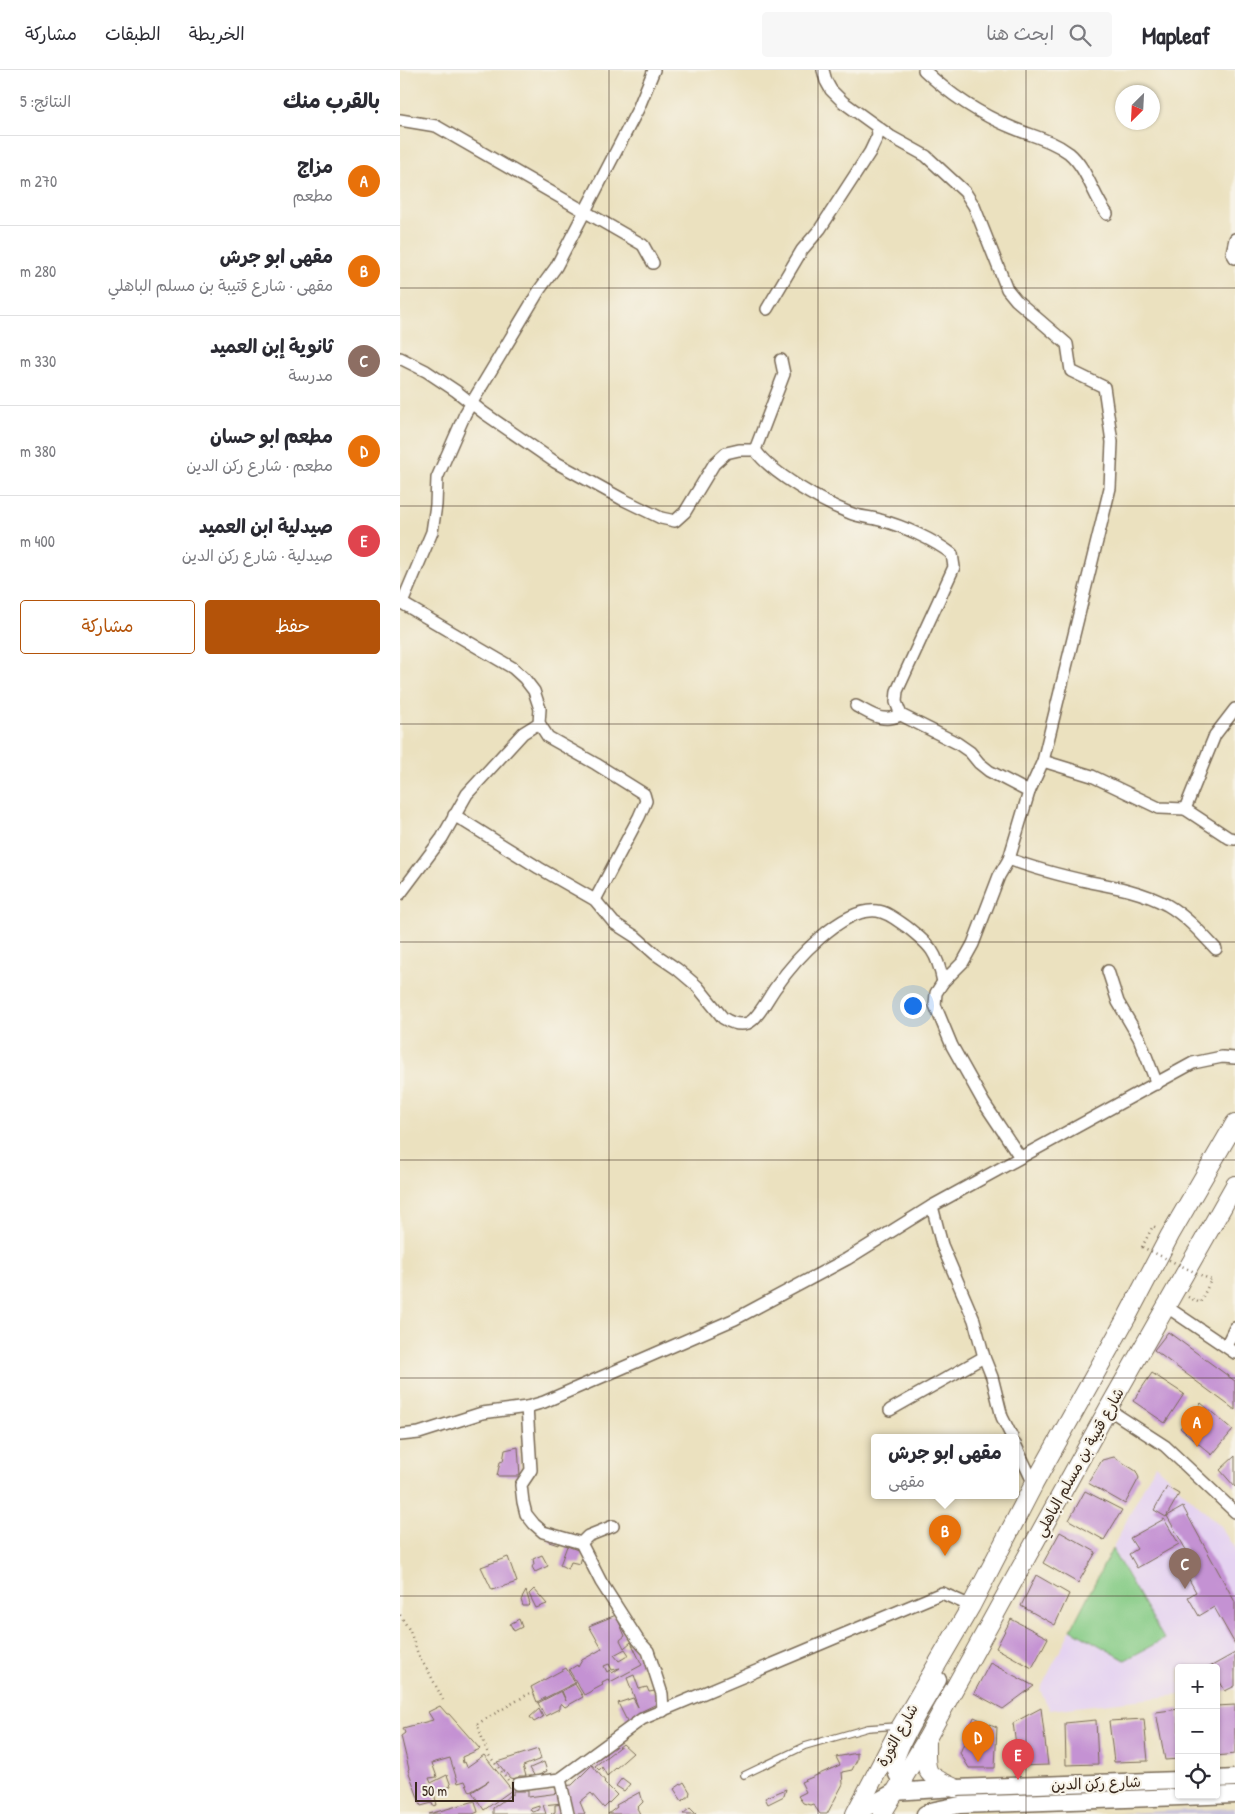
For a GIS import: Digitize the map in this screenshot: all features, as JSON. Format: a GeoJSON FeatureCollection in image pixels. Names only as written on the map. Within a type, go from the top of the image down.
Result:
{"type":"FeatureCollection","features":[{"type":"Feature","properties":{"kind":"main road","name":"شارع قتيبة بن مسلم الباهلي"},"geometry":{"type":"LineString","coordinates":[[942,1657],[1170,1235],[1235,1123]]}},
{"type":"Feature","properties":{"kind":"main road","name":"شارع قتيبة بن مسلم الباهلي"},"geometry":{"type":"LineString","coordinates":[[926,1740],[1108,1409],[1235,1185]]}},
{"type":"Feature","properties":{"kind":"main road"},"geometry":{"type":"LineString","coordinates":[[942,1657],[943,1669],[900,1748],[895,1765],[902,1789],[927,1800],[942,1804],[960,1805]]}},
{"type":"Feature","properties":{"kind":"main road","name":"شارع الثورة"},"geometry":{"type":"LineString","coordinates":[[854,1814],[901,1726],[942,1657]]}},
{"type":"Feature","properties":{"kind":"main road"},"geometry":{"type":"LineString","coordinates":[[926,1740],[926,1766],[928,1772],[932,1778],[955,1788]]}},
{"type":"Feature","properties":{"kind":"main road","name":"شارع الثورة"},"geometry":{"type":"LineString","coordinates":[[902,1789],[926,1740]]}},
{"type":"Feature","properties":{"kind":"main road"},"geometry":{"type":"LineString","coordinates":[[1220,1779],[1235,1778]]}},
{"type":"Feature","properties":{"kind":"main road","name":"شارع ركن الدين"},"geometry":{"type":"LineString","coordinates":[[902,1789],[1175,1780]]}},
{"type":"Feature","properties":{"kind":"main road"},"geometry":{"type":"LineString","coordinates":[[860,1814],[864,1809],[902,1789]]}},
{"type":"Feature","properties":{"kind":"main road"},"geometry":{"type":"LineString","coordinates":[[882,1814],[902,1789]]}},
{"type":"Feature","properties":{"kind":"main road","name":"شارع ركن الدين"},"geometry":{"type":"LineString","coordinates":[[925,1814],[960,1805],[1007,1809],[1235,1795]]}},
{"type":"Feature","properties":{"kind":"street"},"geometry":{"type":"LineString","coordinates":[[595,900],[639,817],[646,801],[644,794],[548,736],[539,723],[540,709],[534,691],[513,668],[401,602],[432,532],[436,506],[437,478],[470,402],[540,289],[556,267],[638,110],[654,70]]}},
{"type":"Feature","properties":{"kind":"street"},"geometry":{"type":"LineString","coordinates":[[823,70],[831,90],[843,102],[877,127],[926,156],[965,192],[974,206],[1007,289],[1016,300],[1067,344],[1071,371],[1104,387],[1112,442],[1110,488],[1043,761],[1029,792],[1009,859],[999,876],[973,944],[964,962],[943,982],[936,993],[935,1005],[952,1046],[984,1103],[1020,1157]]}},
{"type":"Feature","properties":{"kind":"street"},"geometry":{"type":"LineString","coordinates":[[924,70],[958,99],[978,112],[1020,131],[1056,144],[1068,153],[1077,162],[1107,214]]}},
{"type":"Feature","properties":{"kind":"street"},"geometry":{"type":"LineString","coordinates":[[400,120],[436,126],[586,211],[643,245],[653,264]]}},
{"type":"Feature","properties":{"kind":"street"},"geometry":{"type":"LineString","coordinates":[[767,309],[802,250],[820,229],[870,152],[878,135],[877,127]]}},
{"type":"Feature","properties":{"kind":"street"},"geometry":{"type":"LineString","coordinates":[[1235,239],[1232,253],[1235,258]]}},
{"type":"Feature","properties":{"kind":"street"},"geometry":{"type":"LineString","coordinates":[[400,358],[426,371],[555,462],[622,500],[661,518],[675,522],[685,512],[714,464],[726,453],[739,450],[755,450]]}},
{"type":"Feature","properties":{"kind":"street"},"geometry":{"type":"LineString","coordinates":[[755,450],[784,374],[781,360]]}},
{"type":"Feature","properties":{"kind":"street"},"geometry":{"type":"LineString","coordinates":[[755,450],[763,461],[799,486],[835,506],[852,514],[881,520],[904,529],[945,548],[952,554],[954,566],[897,691],[896,702],[901,715],[957,743],[970,752],[989,771],[1029,792]]}},
{"type":"Feature","properties":{"kind":"street"},"geometry":{"type":"LineString","coordinates":[[856,706],[883,719],[890,720],[901,715]]}},
{"type":"Feature","properties":{"kind":"street"},"geometry":{"type":"LineString","coordinates":[[1185,810],[1215,735],[1235,710]]}},
{"type":"Feature","properties":{"kind":"street"},"geometry":{"type":"LineString","coordinates":[[400,894],[442,838],[467,794],[523,733],[539,723]]}},
{"type":"Feature","properties":{"kind":"street"},"geometry":{"type":"LineString","coordinates":[[1043,761],[1092,776],[1159,808],[1185,810],[1229,838],[1235,839]]}},
{"type":"Feature","properties":{"kind":"street"},"geometry":{"type":"LineString","coordinates":[[454,815],[518,856],[595,900],[614,923],[636,937],[664,962],[677,968],[696,986],[723,1018],[738,1025],[748,1023],[754,1019],[776,985],[811,947],[845,919],[863,912],[876,911],[887,914],[926,942],[936,956],[943,982]]}},
{"type":"Feature","properties":{"kind":"street"},"geometry":{"type":"LineString","coordinates":[[1009,859],[1028,866],[1118,887],[1150,897],[1168,905],[1184,916],[1216,948]]}},
{"type":"Feature","properties":{"kind":"street"},"geometry":{"type":"LineString","coordinates":[[1108,970],[1118,1002],[1139,1038],[1157,1084]]}},
{"type":"Feature","properties":{"kind":"street"},"geometry":{"type":"LineString","coordinates":[[400,1435],[419,1433],[482,1414],[527,1407],[568,1392],[735,1319],[847,1259],[932,1206],[1193,1063],[1222,1057],[1235,1058]]}},
{"type":"Feature","properties":{"kind":"street"},"geometry":{"type":"LineString","coordinates":[[932,1206],[942,1245],[978,1330],[1002,1416],[1011,1434]]}},
{"type":"Feature","properties":{"kind":"street"},"geometry":{"type":"LineString","coordinates":[[1167,1306],[1230,1350],[1235,1328]]}},
{"type":"Feature","properties":{"kind":"street"},"geometry":{"type":"LineString","coordinates":[[890,1410],[984,1357]]}},
{"type":"Feature","properties":{"kind":"street"},"geometry":{"type":"LineString","coordinates":[[527,1407],[531,1470],[521,1485],[526,1514],[543,1532],[581,1543],[601,1582],[638,1640],[648,1651],[662,1694],[663,1711]]}},
{"type":"Feature","properties":{"kind":"street"},"geometry":{"type":"LineString","coordinates":[[1108,1409],[1165,1446],[1235,1512]]}},
{"type":"Feature","properties":{"kind":"street"},"geometry":{"type":"LineString","coordinates":[[1019,1452],[1034,1484]]}},
{"type":"Feature","properties":{"kind":"street"},"geometry":{"type":"LineString","coordinates":[[581,1543],[588,1536],[614,1526]]}},
{"type":"Feature","properties":{"kind":"street"},"geometry":{"type":"LineString","coordinates":[[518,1784],[560,1779],[642,1719],[942,1593],[971,1606]]}},
{"type":"Feature","properties":{"kind":"street"},"geometry":{"type":"LineString","coordinates":[[560,1779],[568,1814]]}},
{"type":"Feature","properties":{"kind":"lane"},"geometry":{"type":"LineString","coordinates":[[744,1775],[805,1746],[868,1728],[901,1726]]}},
{"type":"Feature","properties":{"kind":"path"},"geometry":{"type":"LineString","coordinates":[[1153,1226],[1142,1247],[1211,1280],[1200,1303]]}},
{"type":"Feature","properties":{"kind":"path"},"geometry":{"type":"LineString","coordinates":[[400,1616],[410,1631],[418,1657],[429,1672],[443,1700]]}},
{"type":"Feature","properties":{"kind":"path"},"geometry":{"type":"LineString","coordinates":[[518,1784],[511,1784],[488,1754],[477,1724],[530,1693]]}},
{"type":"Feature","properties":{"kind":"shaded area"},"geometry":{"type":"Polygon","coordinates":[[[1155,1465],[1220,1526],[1235,1549],[1235,1689],[1220,1691],[1220,1664],[1175,1664],[1175,1695],[1050,1710],[1040,1690],[1071,1629],[1125,1660],[1163,1639],[1112,1549],[1155,1465]]]}},
{"type":"Feature","properties":{"kind":"shaded area"},"geometry":{"type":"Polygon","coordinates":[[[1235,1808],[1235,1814],[1105,1814],[1235,1808]]]}},
{"type":"Feature","properties":{"kind":"green space"},"geometry":{"type":"Polygon","coordinates":[[[1112,1549],[1164,1639],[1125,1660],[1071,1629],[1112,1549]]]}},
{"type":"Feature","properties":{"kind":"building"},"geometry":{"type":"Polygon","coordinates":[[[1168,1332],[1235,1381],[1235,1410],[1154,1350],[1168,1332]]]}},
{"type":"Feature","properties":{"kind":"building"},"geometry":{"type":"Polygon","coordinates":[[[1152,1373],[1184,1394],[1165,1423],[1133,1401],[1152,1373]]]}},
{"type":"Feature","properties":{"kind":"building"},"geometry":{"type":"Polygon","coordinates":[[[1201,1403],[1233,1430],[1212,1455],[1180,1428],[1201,1403]]]}},
{"type":"Feature","properties":{"kind":"building"},"geometry":{"type":"Polygon","coordinates":[[[518,1447],[520,1476],[497,1476],[505,1450],[518,1447]]]}},
{"type":"Feature","properties":{"kind":"building"},"geometry":{"type":"Polygon","coordinates":[[[1235,1456],[1235,1487],[1220,1470],[1235,1456]]]}},
{"type":"Feature","properties":{"kind":"building"},"geometry":{"type":"Polygon","coordinates":[[[1114,1457],[1136,1471],[1139,1478],[1125,1504],[1088,1483],[1102,1460],[1114,1457]]]}},
{"type":"Feature","properties":{"kind":"building"},"geometry":{"type":"Polygon","coordinates":[[[1167,1487],[1179,1494],[1166,1517],[1154,1510],[1167,1487]]]}},
{"type":"Feature","properties":{"kind":"building"},"geometry":{"type":"Polygon","coordinates":[[[1085,1491],[1122,1510],[1104,1540],[1069,1520],[1085,1491]]]}},
{"type":"Feature","properties":{"kind":"building"},"geometry":{"type":"Polygon","coordinates":[[[1183,1507],[1235,1602],[1235,1644],[1214,1607],[1199,1616],[1188,1597],[1196,1592],[1180,1563],[1189,1559],[1193,1566],[1195,1566],[1167,1516],[1183,1507]]]}},
{"type":"Feature","properties":{"kind":"building"},"geometry":{"type":"Polygon","coordinates":[[[1164,1519],[1179,1544],[1137,1568],[1129,1554],[1137,1549],[1130,1538],[1164,1519]]]}},
{"type":"Feature","properties":{"kind":"building"},"geometry":{"type":"Polygon","coordinates":[[[1060,1532],[1096,1552],[1078,1583],[1043,1563],[1060,1532]]]}},
{"type":"Feature","properties":{"kind":"building"},"geometry":{"type":"Polygon","coordinates":[[[550,1538],[559,1541],[558,1545],[549,1542],[550,1538]]]}},
{"type":"Feature","properties":{"kind":"building"},"geometry":{"type":"Polygon","coordinates":[[[567,1546],[583,1552],[580,1564],[571,1562],[568,1569],[560,1565],[567,1546]]]}},
{"type":"Feature","properties":{"kind":"building"},"geometry":{"type":"Polygon","coordinates":[[[542,1555],[548,1566],[535,1572],[532,1567],[534,1564],[533,1559],[542,1555]]]}},
{"type":"Feature","properties":{"kind":"building"},"geometry":{"type":"Polygon","coordinates":[[[508,1557],[517,1582],[492,1590],[481,1567],[508,1557]]]}},
{"type":"Feature","properties":{"kind":"building"},"geometry":{"type":"Polygon","coordinates":[[[1036,1575],[1069,1594],[1055,1625],[1021,1606],[1036,1575]]]}},
{"type":"Feature","properties":{"kind":"building"},"geometry":{"type":"Polygon","coordinates":[[[534,1589],[547,1604],[536,1608],[529,1594],[534,1589]]]}},
{"type":"Feature","properties":{"kind":"building"},"geometry":{"type":"Polygon","coordinates":[[[526,1591],[530,1604],[523,1606],[521,1600],[526,1591]]]}},
{"type":"Feature","properties":{"kind":"building"},"geometry":{"type":"Polygon","coordinates":[[[616,1615],[625,1636],[620,1640],[624,1648],[631,1642],[642,1665],[610,1682],[608,1679],[602,1682],[603,1685],[584,1695],[569,1670],[577,1665],[578,1667],[582,1660],[602,1649],[589,1626],[616,1615]],[[625,1649],[614,1655],[619,1661],[629,1655],[625,1649]],[[609,1664],[604,1666],[607,1672],[610,1670],[612,1673],[620,1668],[612,1670],[609,1664]]]}},
{"type":"Feature","properties":{"kind":"building"},"geometry":{"type":"Polygon","coordinates":[[[519,1619],[522,1627],[514,1631],[510,1624],[519,1619]]]}},
{"type":"Feature","properties":{"kind":"building"},"geometry":{"type":"Polygon","coordinates":[[[1011,1619],[1048,1638],[1032,1668],[996,1648],[1011,1619]]]}},
{"type":"Feature","properties":{"kind":"building"},"geometry":{"type":"Polygon","coordinates":[[[1235,1653],[1235,1686],[1225,1691],[1220,1682],[1220,1664],[1215,1664],[1235,1653]]]}},
{"type":"Feature","properties":{"kind":"building"},"geometry":{"type":"Polygon","coordinates":[[[990,1663],[1034,1686],[1003,1709],[974,1693],[990,1663]]]}},
{"type":"Feature","properties":{"kind":"building"},"geometry":{"type":"Polygon","coordinates":[[[566,1668],[575,1683],[537,1702],[531,1687],[566,1668]]]}},
{"type":"Feature","properties":{"kind":"building"},"geometry":{"type":"Polygon","coordinates":[[[634,1675],[639,1689],[647,1687],[649,1692],[655,1691],[659,1703],[640,1712],[642,1715],[629,1725],[618,1703],[633,1698],[638,1707],[627,1678],[634,1675]]]}},
{"type":"Feature","properties":{"kind":"building"},"geometry":{"type":"Polygon","coordinates":[[[575,1684],[583,1697],[565,1707],[561,1703],[559,1709],[545,1716],[538,1703],[561,1691],[566,1701],[562,1691],[575,1684]]]}},
{"type":"Feature","properties":{"kind":"building"},"geometry":{"type":"Polygon","coordinates":[[[1235,1705],[1235,1754],[1220,1756],[1220,1706],[1235,1705]]]}},
{"type":"Feature","properties":{"kind":"building"},"geometry":{"type":"Polygon","coordinates":[[[440,1706],[480,1749],[462,1757],[463,1763],[465,1762],[467,1767],[484,1755],[512,1790],[484,1810],[472,1792],[489,1781],[470,1792],[465,1781],[458,1783],[450,1758],[432,1763],[437,1777],[429,1778],[431,1783],[447,1775],[451,1786],[434,1793],[437,1805],[433,1806],[432,1803],[421,1806],[408,1770],[401,1736],[405,1733],[403,1728],[433,1720],[428,1712],[440,1706]]]}},
{"type":"Feature","properties":{"kind":"building"},"geometry":{"type":"Polygon","coordinates":[[[1041,1708],[1048,1765],[1019,1766],[1013,1723],[1041,1708]]]}},
{"type":"Feature","properties":{"kind":"building"},"geometry":{"type":"Polygon","coordinates":[[[539,1709],[543,1717],[534,1722],[530,1717],[539,1709]]]}},
{"type":"Feature","properties":{"kind":"building"},"geometry":{"type":"Polygon","coordinates":[[[1175,1710],[1175,1759],[1165,1760],[1156,1712],[1175,1710]]]}},
{"type":"Feature","properties":{"kind":"building"},"geometry":{"type":"Polygon","coordinates":[[[974,1717],[997,1727],[995,1768],[969,1768],[960,1753],[974,1717]]]}},
{"type":"Feature","properties":{"kind":"building"},"geometry":{"type":"Polygon","coordinates":[[[1144,1719],[1148,1761],[1114,1762],[1109,1721],[1144,1719]]]}},
{"type":"Feature","properties":{"kind":"building"},"geometry":{"type":"Polygon","coordinates":[[[1096,1720],[1098,1764],[1066,1765],[1065,1723],[1096,1720]]]}},
{"type":"Feature","properties":{"kind":"building"},"geometry":{"type":"Polygon","coordinates":[[[623,1744],[633,1753],[607,1776],[602,1767],[599,1770],[595,1766],[623,1744]]]}},
{"type":"Feature","properties":{"kind":"building"},"geometry":{"type":"Polygon","coordinates":[[[538,1749],[541,1759],[523,1766],[526,1776],[519,1776],[518,1779],[510,1778],[497,1762],[538,1749]]]}},
{"type":"Feature","properties":{"kind":"building"},"geometry":{"type":"Polygon","coordinates":[[[857,1753],[857,1760],[852,1770],[842,1772],[843,1784],[827,1814],[820,1814],[813,1804],[803,1803],[798,1796],[806,1792],[801,1782],[840,1765],[836,1757],[857,1753]]]}},
{"type":"Feature","properties":{"kind":"building"},"geometry":{"type":"Polygon","coordinates":[[[544,1762],[547,1771],[535,1777],[530,1768],[544,1762]]]}},
{"type":"Feature","properties":{"kind":"building"},"geometry":{"type":"Polygon","coordinates":[[[592,1765],[604,1782],[617,1795],[604,1808],[591,1793],[580,1802],[585,1814],[572,1814],[564,1786],[572,1785],[592,1765]]]}},
{"type":"Feature","properties":{"kind":"building"},"geometry":{"type":"Polygon","coordinates":[[[622,1778],[630,1784],[624,1791],[616,1786],[622,1778]]]}},
{"type":"Feature","properties":{"kind":"building"},"geometry":{"type":"Polygon","coordinates":[[[684,1782],[690,1792],[689,1796],[682,1801],[674,1789],[684,1782]]]}},
{"type":"Feature","properties":{"kind":"building"},"geometry":{"type":"Polygon","coordinates":[[[786,1789],[784,1796],[768,1804],[765,1798],[786,1789]]]}},
{"type":"Feature","properties":{"kind":"building"},"geometry":{"type":"Polygon","coordinates":[[[513,1791],[528,1791],[528,1797],[559,1793],[562,1803],[543,1805],[546,1814],[493,1814],[493,1808],[513,1795],[513,1791]],[[539,1806],[530,1809],[532,1812],[539,1810],[539,1806]]]}},
{"type":"Feature","properties":{"kind":"building"},"geometry":{"type":"Polygon","coordinates":[[[640,1792],[643,1802],[637,1808],[640,1814],[608,1814],[617,1807],[616,1805],[640,1792]]]}},
{"type":"Feature","properties":{"kind":"building"},"geometry":{"type":"Polygon","coordinates":[[[475,1801],[478,1812],[473,1814],[429,1814],[475,1801]]]}},
{"type":"Feature","properties":{"kind":"building"},"geometry":{"type":"Polygon","coordinates":[[[563,1804],[565,1814],[551,1814],[555,1812],[555,1805],[563,1804]]]}},
{"type":"Feature","properties":{"kind":"building"},"geometry":{"type":"Polygon","coordinates":[[[690,1808],[696,1814],[683,1814],[690,1808]]]}},
{"type":"Feature","properties":{"kind":"place","name":"مزاج"},"geometry":{"type":"Point","coordinates":[1197,1447]}},
{"type":"Feature","properties":{"kind":"place","name":"مقهى ابو جرش"},"geometry":{"type":"Point","coordinates":[945,1556]}},
{"type":"Feature","properties":{"kind":"place","name":"ثانوية إبن العميد"},"geometry":{"type":"Point","coordinates":[1185,1589]}},
{"type":"Feature","properties":{"kind":"place","name":"مطعم ابو حسان"},"geometry":{"type":"Point","coordinates":[978,1762]}},
{"type":"Feature","properties":{"kind":"place","name":"صيدلية ابن العميد"},"geometry":{"type":"Point","coordinates":[1018,1780]}}]}
